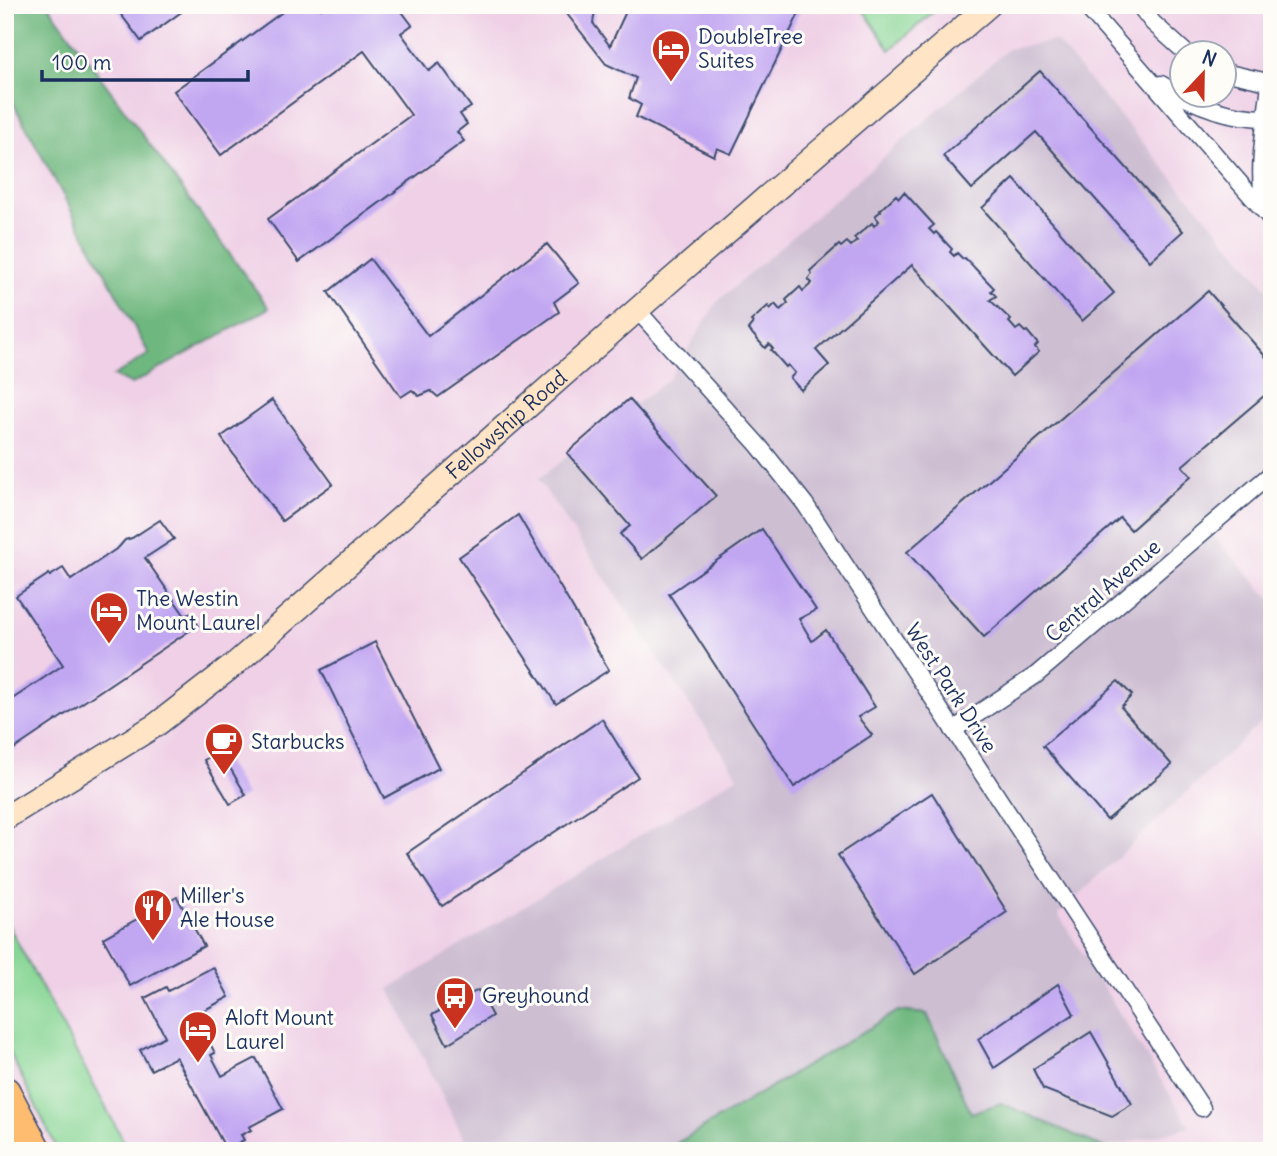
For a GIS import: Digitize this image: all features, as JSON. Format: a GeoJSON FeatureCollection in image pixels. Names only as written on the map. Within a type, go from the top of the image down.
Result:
{"type":"FeatureCollection","features":[{"type":"Feature","properties":{"kind":"highway"},"geometry":{"type":"LineString","coordinates":[[5,1092],[36,1151]]}},
{"type":"Feature","properties":{"kind":"street","name":"Fellowship Road"},"geometry":{"type":"LineString","coordinates":[[5,818],[136,738],[206,688],[989,5]]}},
{"type":"Feature","properties":{"kind":"street"},"geometry":{"type":"LineString","coordinates":[[1085,5],[1272,219]]}},
{"type":"Feature","properties":{"kind":"street"},"geometry":{"type":"LineString","coordinates":[[1139,5],[1170,38]]}},
{"type":"Feature","properties":{"kind":"street"},"geometry":{"type":"LineString","coordinates":[[1144,73],[1185,99],[1210,109],[1269,118]]}},
{"type":"Feature","properties":{"kind":"street"},"geometry":{"type":"LineString","coordinates":[[1238,75],[1271,83],[1261,190],[1272,219]]}},
{"type":"Feature","properties":{"kind":"street","name":"West Park Drive"},"geometry":{"type":"LineString","coordinates":[[638,311],[759,446],[805,504],[1202,1108]]}},
{"type":"Feature","properties":{"kind":"street","name":"Central Avenue"},"geometry":{"type":"LineString","coordinates":[[953,730],[1036,675],[1272,473]]}},
{"type":"Feature","properties":{"kind":"shaded area"},"geometry":{"type":"Polygon","coordinates":[[[5,5],[1272,5],[1272,1151],[36,1151],[5,1092],[5,5]]]}},
{"type":"Feature","properties":{"kind":"shaded area"},"geometry":{"type":"Polygon","coordinates":[[[1056,41],[1272,294],[1272,474],[1208,530],[1272,601],[1272,683],[1262,721],[1058,914],[1190,1127],[1105,1148],[1001,1103],[971,1113],[927,1014],[898,1011],[664,1151],[470,1151],[389,989],[738,776],[538,479],[669,379],[717,302],[1008,49],[1056,41]]]}},
{"type":"Feature","properties":{"kind":"green space"},"geometry":{"type":"Polygon","coordinates":[[[5,5],[48,5],[269,308],[132,384],[113,376],[149,354],[5,88],[5,5]]]}},
{"type":"Feature","properties":{"kind":"green space"},"geometry":{"type":"Polygon","coordinates":[[[860,5],[941,5],[890,50],[860,5]]]}},
{"type":"Feature","properties":{"kind":"green space"},"geometry":{"type":"Polygon","coordinates":[[[5,919],[129,1151],[58,1151],[5,1043],[5,919]]]}},
{"type":"Feature","properties":{"kind":"green space"},"geometry":{"type":"Polygon","coordinates":[[[898,1011],[927,1014],[971,1113],[1001,1103],[1112,1151],[664,1151],[898,1011]]]}},
{"type":"Feature","properties":{"kind":"building"},"geometry":{"type":"Polygon","coordinates":[[[114,5],[191,5],[141,41],[114,5]]]}},
{"type":"Feature","properties":{"kind":"building"},"geometry":{"type":"Polygon","coordinates":[[[292,5],[318,5],[321,9],[327,5],[397,5],[412,25],[401,33],[429,71],[439,63],[471,107],[460,114],[467,124],[457,132],[464,141],[299,262],[268,219],[411,115],[364,51],[221,155],[174,91],[292,5]]]}},
{"type":"Feature","properties":{"kind":"building","name":"DoubleTree Suites"},"geometry":{"type":"Polygon","coordinates":[[[560,5],[596,5],[593,23],[610,46],[629,5],[803,5],[731,154],[717,148],[714,156],[636,117],[641,105],[629,98],[636,78],[606,64],[560,5]]]}},
{"type":"Feature","properties":{"kind":"building"},"geometry":{"type":"Polygon","coordinates":[[[1040,71],[1183,231],[1150,261],[1036,132],[972,189],[943,156],[1040,71]]]}},
{"type":"Feature","properties":{"kind":"building"},"geometry":{"type":"Polygon","coordinates":[[[1014,179],[1114,293],[1082,321],[982,208],[1014,179]]]}},
{"type":"Feature","properties":{"kind":"building"},"geometry":{"type":"Polygon","coordinates":[[[904,192],[934,225],[929,229],[934,234],[936,232],[952,249],[950,252],[954,256],[957,253],[965,258],[994,288],[991,291],[996,296],[990,300],[1011,320],[1009,322],[1016,330],[1020,327],[1027,331],[1038,344],[1035,347],[1039,352],[1012,376],[912,265],[816,350],[829,365],[801,390],[790,378],[795,373],[788,365],[786,367],[769,344],[765,348],[748,329],[753,323],[751,321],[768,306],[770,309],[775,304],[780,310],[800,287],[803,291],[812,283],[808,279],[812,274],[810,271],[839,245],[841,247],[847,242],[851,246],[857,241],[854,238],[872,223],[874,226],[879,221],[875,216],[880,210],[896,195],[899,198],[904,192]]]}},
{"type":"Feature","properties":{"kind":"building"},"geometry":{"type":"Polygon","coordinates":[[[547,244],[579,283],[554,302],[559,312],[438,397],[431,391],[419,396],[412,390],[401,397],[328,292],[370,259],[428,336],[547,244]]]}},
{"type":"Feature","properties":{"kind":"building"},"geometry":{"type":"Polygon","coordinates":[[[1208,291],[1272,364],[1272,389],[1182,466],[1191,476],[1131,530],[1120,518],[984,637],[907,552],[1208,291]]]}},
{"type":"Feature","properties":{"kind":"building"},"geometry":{"type":"Polygon","coordinates":[[[629,399],[716,496],[642,559],[620,534],[630,526],[567,453],[629,399]]]}},
{"type":"Feature","properties":{"kind":"building"},"geometry":{"type":"Polygon","coordinates":[[[272,400],[333,484],[282,521],[221,437],[272,400]]]}},
{"type":"Feature","properties":{"kind":"building"},"geometry":{"type":"Polygon","coordinates":[[[518,515],[609,670],[556,704],[459,557],[518,515]]]}},
{"type":"Feature","properties":{"kind":"building","name":"The Westin Mount Laurel"},"geometry":{"type":"Polygon","coordinates":[[[160,520],[174,539],[145,558],[185,616],[190,613],[198,625],[11,751],[5,743],[5,704],[63,665],[16,596],[63,568],[71,580],[125,540],[160,520]]]}},
{"type":"Feature","properties":{"kind":"building"},"geometry":{"type":"Polygon","coordinates":[[[762,529],[816,610],[799,619],[812,641],[826,630],[875,707],[858,717],[872,735],[794,787],[669,594],[762,529]]]}},
{"type":"Feature","properties":{"kind":"building"},"geometry":{"type":"Polygon","coordinates":[[[375,642],[439,768],[384,798],[321,670],[375,642]]]}},
{"type":"Feature","properties":{"kind":"building"},"geometry":{"type":"Polygon","coordinates":[[[1118,681],[1132,695],[1121,707],[1172,765],[1107,820],[1043,746],[1118,681]]]}},
{"type":"Feature","properties":{"kind":"building"},"geometry":{"type":"Polygon","coordinates":[[[602,719],[638,777],[442,906],[407,853],[602,719]]]}},
{"type":"Feature","properties":{"kind":"building","name":"Starbucks"},"geometry":{"type":"Polygon","coordinates":[[[220,751],[246,795],[230,804],[204,760],[220,751]]]}},
{"type":"Feature","properties":{"kind":"building"},"geometry":{"type":"Polygon","coordinates":[[[932,793],[1007,912],[915,974],[838,855],[932,793]]]}},
{"type":"Feature","properties":{"kind":"building","name":"Miller's Ale House"},"geometry":{"type":"Polygon","coordinates":[[[177,897],[204,946],[130,986],[103,938],[177,897]]]}},
{"type":"Feature","properties":{"kind":"building","name":"Aloft Mount Laurel"},"geometry":{"type":"Polygon","coordinates":[[[213,967],[229,997],[195,1015],[215,1053],[211,1055],[222,1076],[256,1058],[283,1109],[249,1127],[251,1130],[241,1135],[244,1140],[230,1151],[227,1151],[176,1057],[151,1070],[140,1050],[165,1036],[145,998],[166,987],[168,991],[213,967]]]}},
{"type":"Feature","properties":{"kind":"building"},"geometry":{"type":"Polygon","coordinates":[[[1058,984],[1074,1014],[994,1068],[978,1039],[1058,984]]]}},
{"type":"Feature","properties":{"kind":"building","name":"Greyhound"},"geometry":{"type":"Polygon","coordinates":[[[478,990],[492,1016],[447,1044],[432,1015],[478,990]]]}},
{"type":"Feature","properties":{"kind":"building"},"geometry":{"type":"Polygon","coordinates":[[[1091,1032],[1132,1104],[1112,1116],[1043,1089],[1033,1069],[1091,1032]]]}},
{"type":"Feature","properties":{"kind":"place","name":"DoubleTree Suites"},"geometry":{"type":"Point","coordinates":[671,83]}},
{"type":"Feature","properties":{"kind":"place","name":"The Westin Mount Laurel"},"geometry":{"type":"Point","coordinates":[109,645]}},
{"type":"Feature","properties":{"kind":"place","name":"Starbucks"},"geometry":{"type":"Point","coordinates":[224,776]}},
{"type":"Feature","properties":{"kind":"place","name":"Miller's Ale House"},"geometry":{"type":"Point","coordinates":[153,942]}},
{"type":"Feature","properties":{"kind":"place","name":"Greyhound"},"geometry":{"type":"Point","coordinates":[455,1030]}},
{"type":"Feature","properties":{"kind":"place","name":"Aloft Mount Laurel"},"geometry":{"type":"Point","coordinates":[198,1064]}}]}
